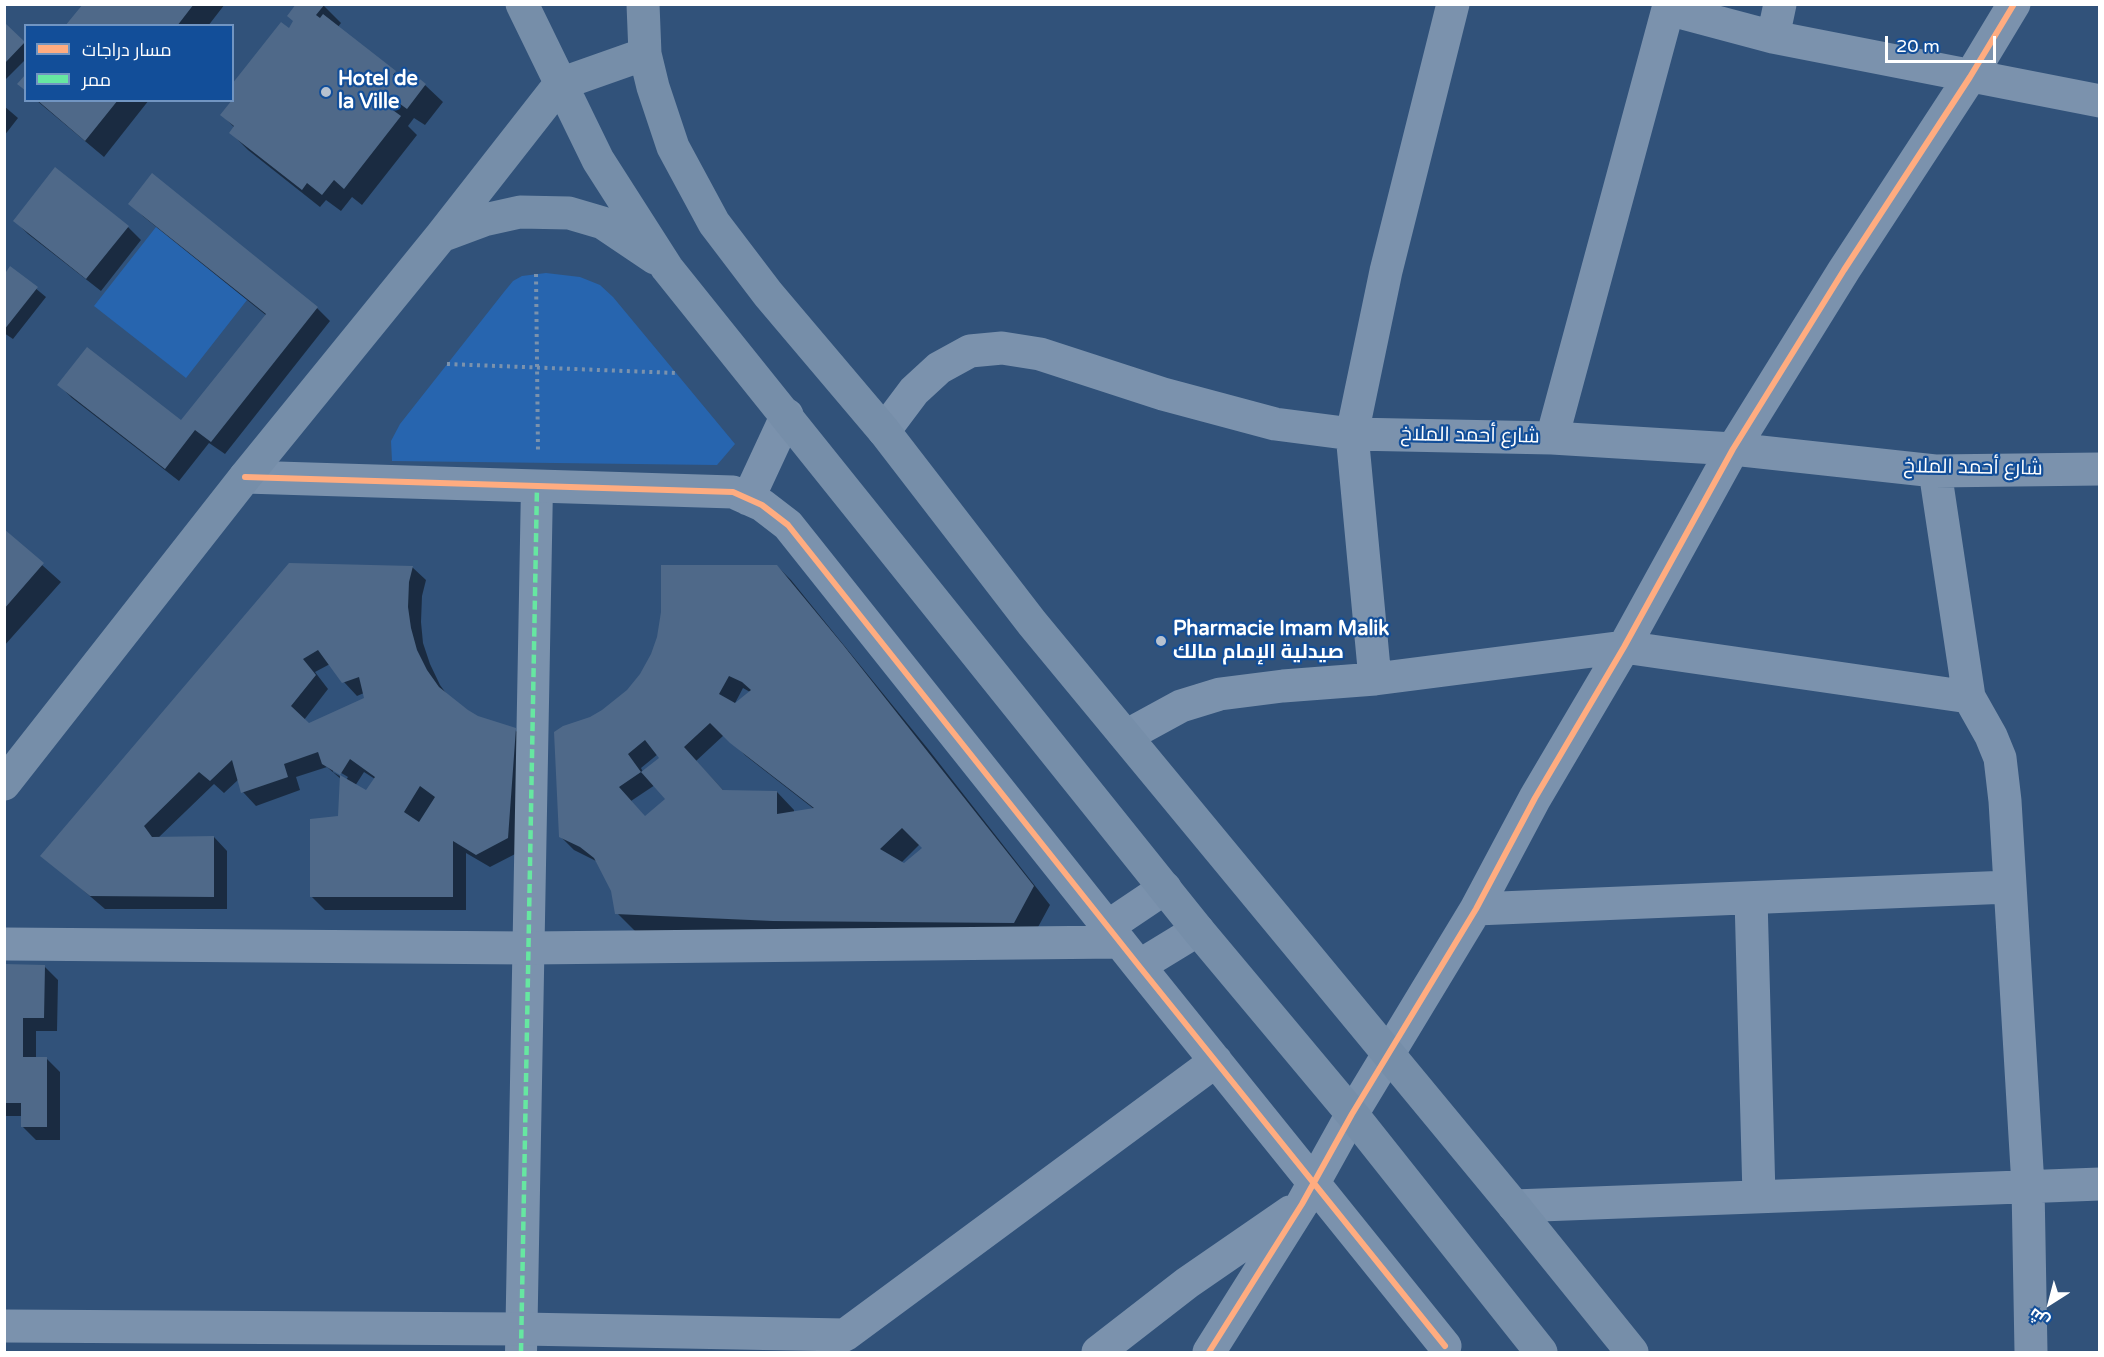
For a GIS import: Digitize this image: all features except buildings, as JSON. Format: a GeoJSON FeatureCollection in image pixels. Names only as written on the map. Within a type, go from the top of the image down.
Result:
{"type":"FeatureCollection","features":[{"type":"Feature","properties":{"kind":"main road"},"geometry":{"type":"LineString","coordinates":[[522,4],[598,160],[667,268],[1198,930],[1352,1114],[1541,1353]]}},
{"type":"Feature","properties":{"kind":"main road"},"geometry":{"type":"LineString","coordinates":[[643,4],[645,54],[653,87],[673,147],[714,223],[768,294],[884,430],[1032,623],[1514,1206],[1632,1353]]}},
{"type":"Feature","properties":{"kind":"main road"},"geometry":{"type":"LineString","coordinates":[[4,784],[245,477],[441,236],[560,84],[645,54]]}},
{"type":"Feature","properties":{"kind":"main road"},"geometry":{"type":"LineString","coordinates":[[441,236],[484,220],[520,212],[569,213],[603,223],[639,246],[667,268]]}},
{"type":"Feature","properties":{"kind":"street"},"geometry":{"type":"LineString","coordinates":[[1375,678],[1352,434],[1386,271],[1453,4]]}},
{"type":"Feature","properties":{"kind":"street"},"geometry":{"type":"LineString","coordinates":[[1773,37],[1780,4]]}},
{"type":"Feature","properties":{"kind":"street"},"geometry":{"type":"LineString","coordinates":[[1209,1353],[1308,1193],[1352,1114],[1476,909],[1535,798],[1624,646],[1733,449],[2014,4]]}},
{"type":"Feature","properties":{"kind":"street"},"geometry":{"type":"LineString","coordinates":[[1552,438],[1658,7],[1773,37],[2100,101]]}},
{"type":"Feature","properties":{"kind":"street","name":"شارع أحمد الملاخ"},"geometry":{"type":"LineString","coordinates":[[884,430],[914,391],[939,368],[970,351],[1002,348],[1040,354],[1163,394],[1275,424],[1352,434],[1552,438],[1733,449],[1935,471],[2100,468]]}},
{"type":"Feature","properties":{"kind":"street"},"geometry":{"type":"LineString","coordinates":[[748,499],[787,415]]}},
{"type":"Feature","properties":{"kind":"street"},"geometry":{"type":"LineString","coordinates":[[1935,471],[1970,697],[2000,758],[2006,801],[2009,887],[2028,1186],[2031,1353]]}},
{"type":"Feature","properties":{"kind":"street"},"geometry":{"type":"LineString","coordinates":[[245,477],[733,492],[762,505],[788,525],[1216,1061],[1308,1193],[1445,1346]]}},
{"type":"Feature","properties":{"kind":"street"},"geometry":{"type":"LineString","coordinates":[[522,1341],[537,486]]}},
{"type":"Feature","properties":{"kind":"street"},"geometry":{"type":"LineString","coordinates":[[1126,736],[1181,706],[1220,694],[1375,678],[1624,646],[1970,697]]}},
{"type":"Feature","properties":{"kind":"street"},"geometry":{"type":"LineString","coordinates":[[1476,909],[2009,887]]}},
{"type":"Feature","properties":{"kind":"street"},"geometry":{"type":"LineString","coordinates":[[1122,945],[1165,888]]}},
{"type":"Feature","properties":{"kind":"street"},"geometry":{"type":"LineString","coordinates":[[1751,898],[1759,1196]]}},
{"type":"Feature","properties":{"kind":"street"},"geometry":{"type":"LineString","coordinates":[[4,944],[529,948],[1122,945],[1198,930]]}},
{"type":"Feature","properties":{"kind":"street"},"geometry":{"type":"LineString","coordinates":[[4,1326],[60,1340],[853,1344],[1216,1061]]}},
{"type":"Feature","properties":{"kind":"street"},"geometry":{"type":"LineString","coordinates":[[1514,1206],[2100,1184]]}},
{"type":"Feature","properties":{"kind":"street"},"geometry":{"type":"LineString","coordinates":[[1098,1353],[1308,1193]]}},
{"type":"Feature","properties":{"kind":"path"},"geometry":{"type":"LineString","coordinates":[[536,274],[537,486]]}},
{"type":"Feature","properties":{"kind":"path"},"geometry":{"type":"LineString","coordinates":[[447,364],[676,373]]}},
{"type":"Feature","properties":{"kind":"shaded area"},"geometry":{"type":"Polygon","coordinates":[[[156,227],[247,300],[186,378],[94,306],[156,227]]]}},
{"type":"Feature","properties":{"kind":"shaded area"},"geometry":{"type":"Polygon","coordinates":[[[546,273],[580,277],[600,285],[613,297],[735,444],[717,465],[392,461],[391,441],[400,424],[513,281],[522,276],[546,273]]]}},
{"type":"Feature","properties":{"kind":"marked path"},"geometry":{"type":"LineString","coordinates":[[521,1352],[537,486]]}},
{"type":"Feature","properties":{"kind":"cycle path"},"geometry":{"type":"LineString","coordinates":[[1209,1352],[1302,1204],[1352,1114],[1476,909],[1535,798],[1624,647],[1733,449],[2014,4]]}},
{"type":"Feature","properties":{"kind":"cycle path"},"geometry":{"type":"LineString","coordinates":[[245,477],[733,492],[762,505],[788,525],[1445,1346]]}},
{"type":"Feature","properties":{"kind":"place","name":"Hotel de la Ville"},"geometry":{"type":"Point","coordinates":[326,92]}},
{"type":"Feature","properties":{"kind":"place","name":"Pharmacie Imam Malik صيدلية الإمام مالك"},"geometry":{"type":"Point","coordinates":[1161,641]}}]}
